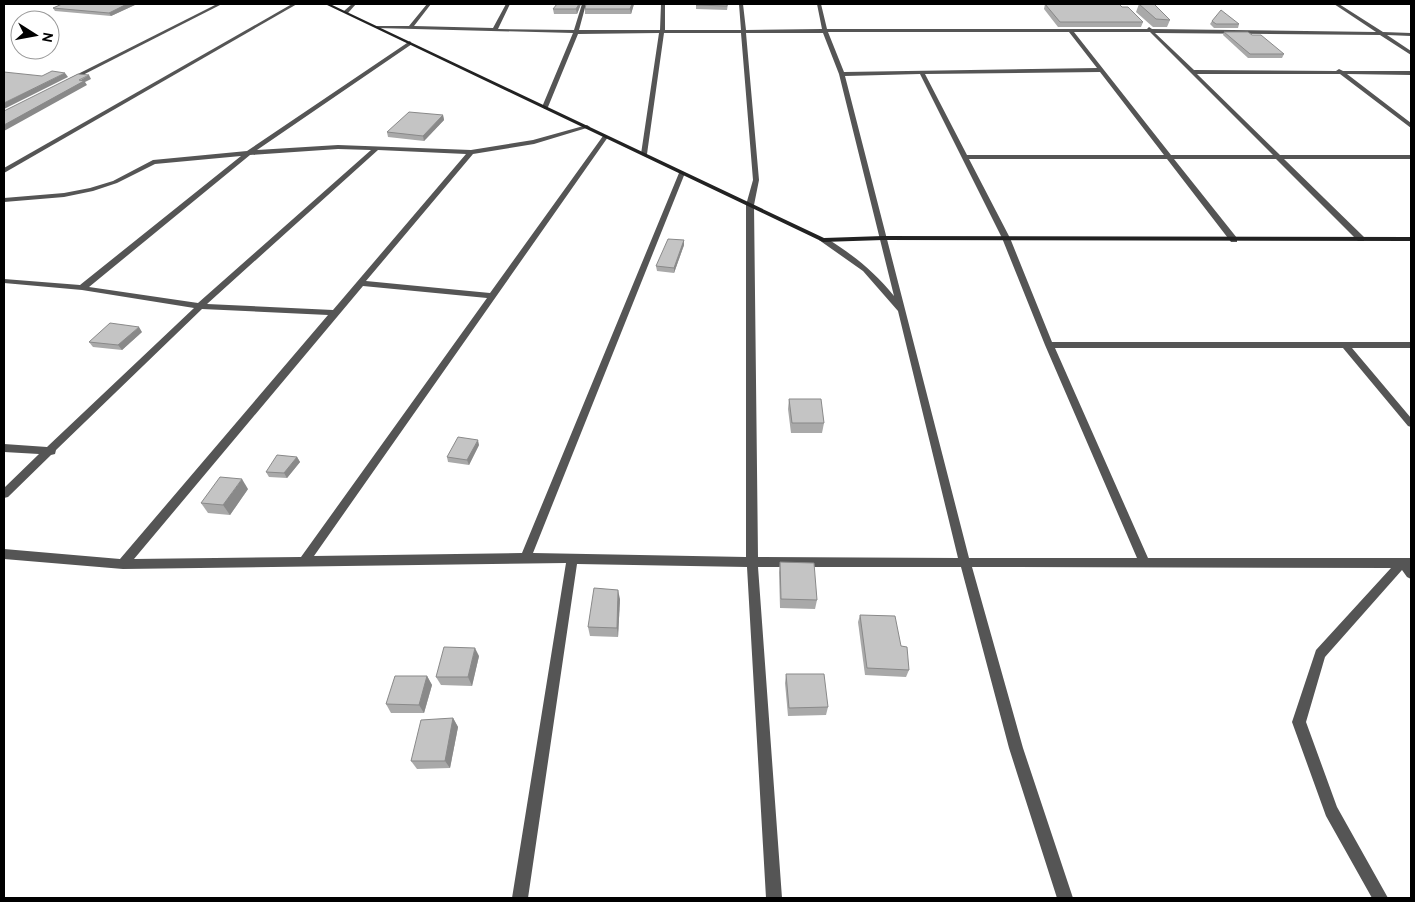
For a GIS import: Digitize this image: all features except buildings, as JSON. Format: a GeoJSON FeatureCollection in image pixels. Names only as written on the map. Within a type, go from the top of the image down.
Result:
{"type":"FeatureCollection","features":[{"type":"Feature","properties":{"kind":"street"},"geometry":{"type":"LineString","coordinates":[[64,82],[220,4]]}},
{"type":"Feature","properties":{"kind":"street"},"geometry":{"type":"LineString","coordinates":[[4,171],[295,4]]}},
{"type":"Feature","properties":{"kind":"street"},"geometry":{"type":"LineString","coordinates":[[328,4],[823,240],[856,260],[880,282],[902,314]]}},
{"type":"Feature","properties":{"kind":"street"},"geometry":{"type":"LineString","coordinates":[[346,12],[354,4]]}},
{"type":"Feature","properties":{"kind":"street"},"geometry":{"type":"LineString","coordinates":[[410,28],[429,4]]}},
{"type":"Feature","properties":{"kind":"street"},"geometry":{"type":"LineString","coordinates":[[495,30],[508,4]]}},
{"type":"Feature","properties":{"kind":"street"},"geometry":{"type":"LineString","coordinates":[[545,107],[576,32],[584,4]]}},
{"type":"Feature","properties":{"kind":"street"},"geometry":{"type":"LineString","coordinates":[[644,154],[662,31],[663,4]]}},
{"type":"Feature","properties":{"kind":"street"},"geometry":{"type":"LineString","coordinates":[[741,4],[756,180],[750,205],[752,562],[774,898]]}},
{"type":"Feature","properties":{"kind":"street"},"geometry":{"type":"LineString","coordinates":[[819,4],[825,30],[842,74],[964,561],[1016,748],[1065,898]]}},
{"type":"Feature","properties":{"kind":"street"},"geometry":{"type":"LineString","coordinates":[[1336,4],[1411,53]]}},
{"type":"Feature","properties":{"kind":"street"},"geometry":{"type":"LineString","coordinates":[[1144,24],[1361,239]]}},
{"type":"Feature","properties":{"kind":"street"},"geometry":{"type":"LineString","coordinates":[[377,27],[576,32],[1070,30],[1411,34]]}},
{"type":"Feature","properties":{"kind":"street"},"geometry":{"type":"LineString","coordinates":[[1070,30],[1234,240]]}},
{"type":"Feature","properties":{"kind":"street"},"geometry":{"type":"LineString","coordinates":[[82,288],[248,153],[410,43]]}},
{"type":"Feature","properties":{"kind":"street"},"geometry":{"type":"LineString","coordinates":[[842,74],[1100,70]]}},
{"type":"Feature","properties":{"kind":"street"},"geometry":{"type":"LineString","coordinates":[[1192,72],[1340,71],[1411,73]]}},
{"type":"Feature","properties":{"kind":"street"},"geometry":{"type":"LineString","coordinates":[[1340,71],[1411,126]]}},
{"type":"Feature","properties":{"kind":"street"},"geometry":{"type":"LineString","coordinates":[[922,73],[1006,238],[1049,345],[1144,562]]}},
{"type":"Feature","properties":{"kind":"street"},"geometry":{"type":"LineString","coordinates":[[4,200],[64,195],[91,190],[115,182],[153,162],[338,147],[471,152],[534,142],[587,127]]}},
{"type":"Feature","properties":{"kind":"street"},"geometry":{"type":"LineString","coordinates":[[305,560],[605,136]]}},
{"type":"Feature","properties":{"kind":"street"},"geometry":{"type":"LineString","coordinates":[[4,494],[51,451],[200,306],[376,149]]}},
{"type":"Feature","properties":{"kind":"street"},"geometry":{"type":"LineString","coordinates":[[123,564],[471,152]]}},
{"type":"Feature","properties":{"kind":"street"},"geometry":{"type":"LineString","coordinates":[[964,157],[1411,157]]}},
{"type":"Feature","properties":{"kind":"street"},"geometry":{"type":"LineString","coordinates":[[526,558],[682,173]]}},
{"type":"Feature","properties":{"kind":"street"},"geometry":{"type":"LineString","coordinates":[[823,240],[883,238],[1411,239]]}},
{"type":"Feature","properties":{"kind":"street"},"geometry":{"type":"LineString","coordinates":[[4,281],[82,288],[200,306],[335,313]]}},
{"type":"Feature","properties":{"kind":"street"},"geometry":{"type":"LineString","coordinates":[[361,283],[492,296]]}},
{"type":"Feature","properties":{"kind":"street"},"geometry":{"type":"LineString","coordinates":[[1049,345],[1411,345]]}},
{"type":"Feature","properties":{"kind":"street"},"geometry":{"type":"LineString","coordinates":[[1344,345],[1411,424]]}},
{"type":"Feature","properties":{"kind":"street"},"geometry":{"type":"LineString","coordinates":[[4,448],[51,451]]}},
{"type":"Feature","properties":{"kind":"street"},"geometry":{"type":"LineString","coordinates":[[4,554],[123,564],[526,558],[752,562],[1407,562]]}},
{"type":"Feature","properties":{"kind":"street"},"geometry":{"type":"LineString","coordinates":[[520,898],[572,558]]}},
{"type":"Feature","properties":{"kind":"street"},"geometry":{"type":"LineString","coordinates":[[1407,562],[1411,574]]}},
{"type":"Feature","properties":{"kind":"street"},"geometry":{"type":"LineString","coordinates":[[1380,898],[1331,811],[1299,722],[1320,654],[1407,562]]}}]}
